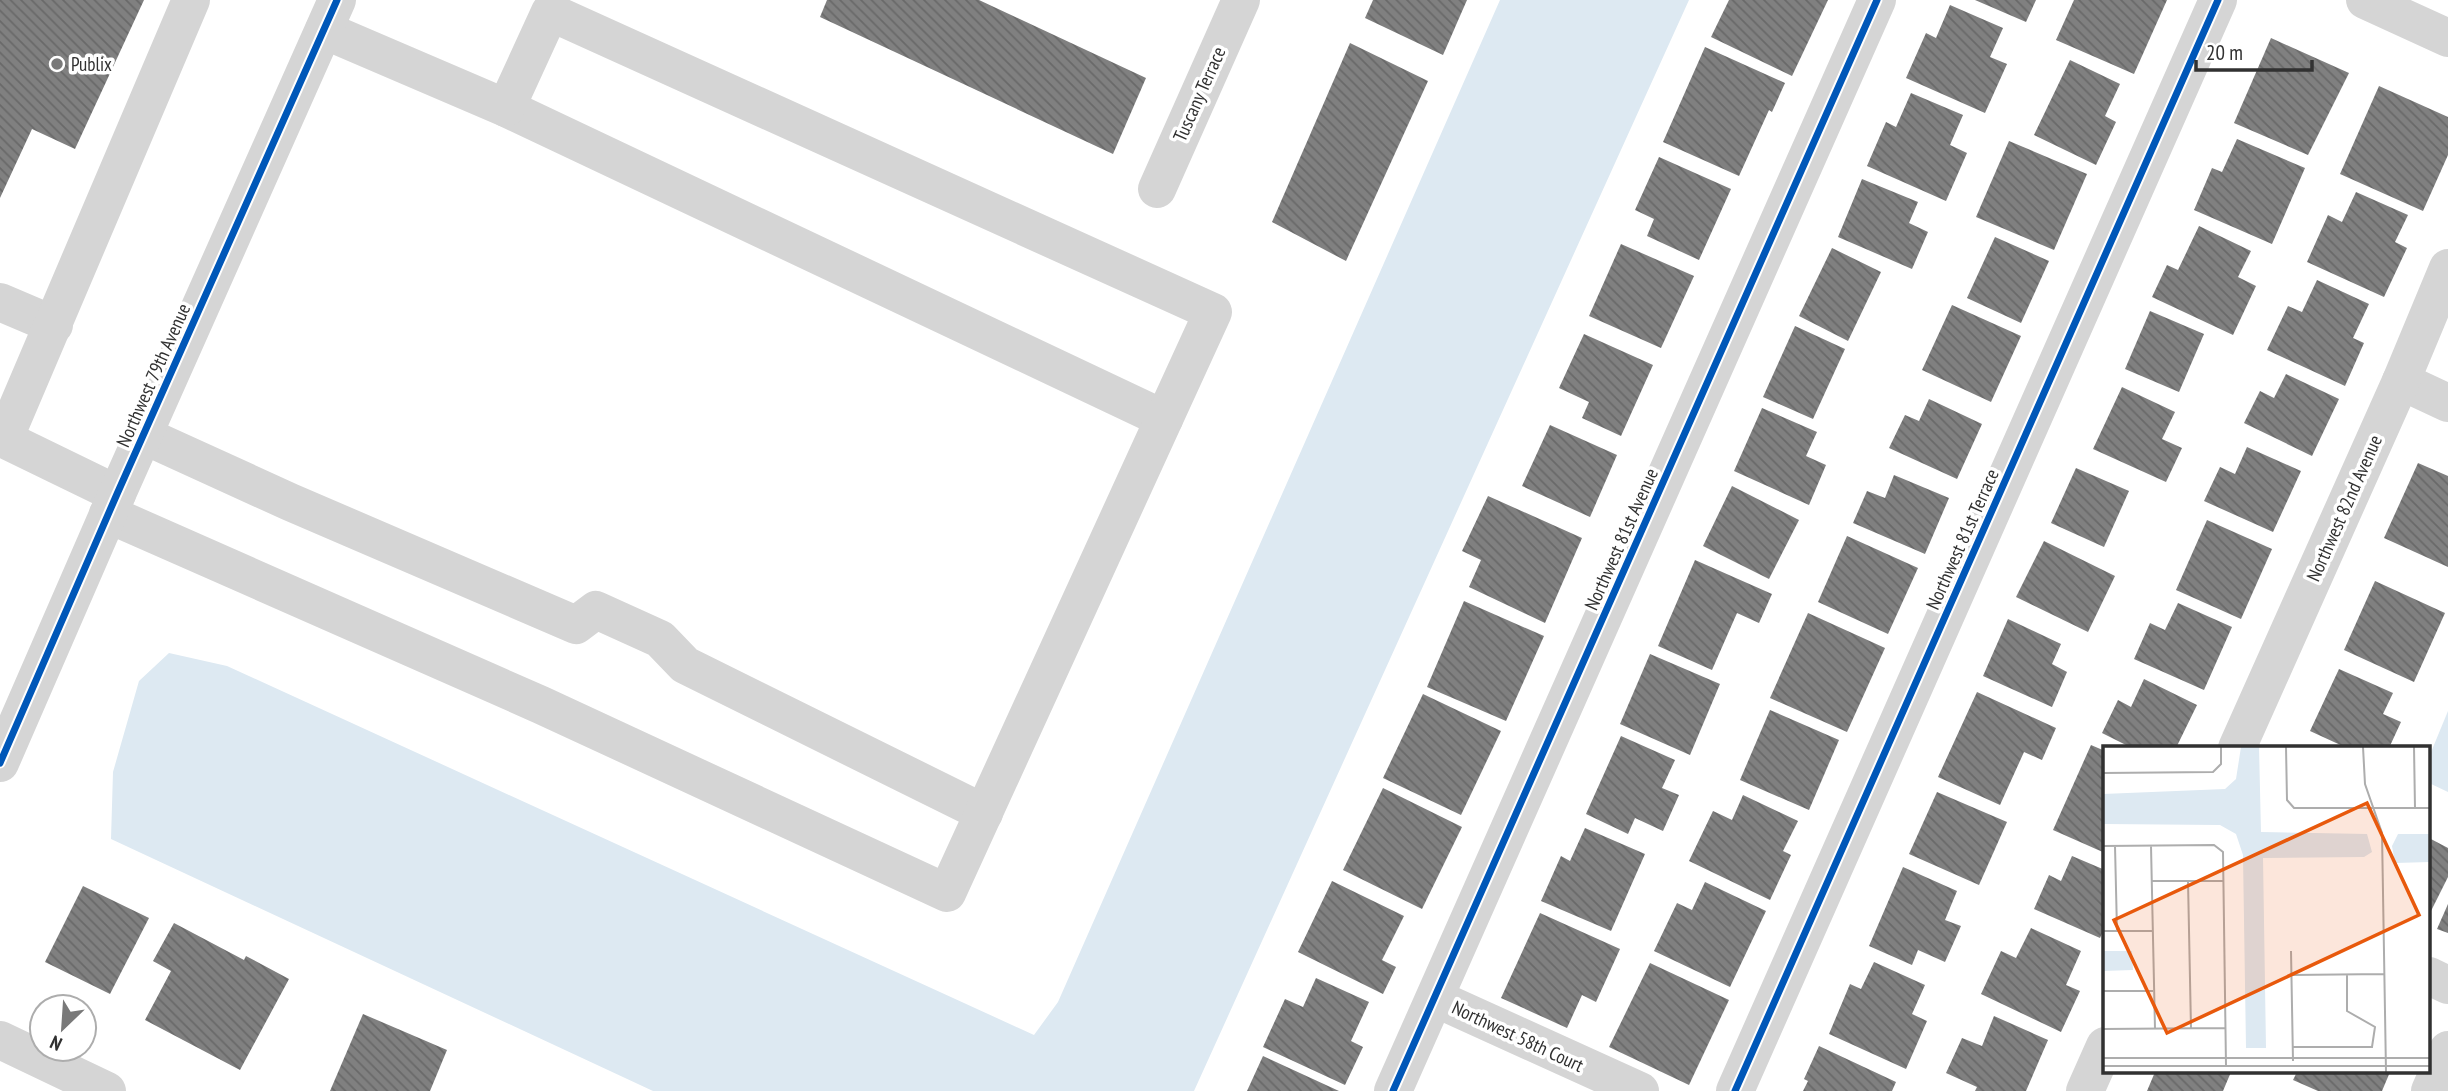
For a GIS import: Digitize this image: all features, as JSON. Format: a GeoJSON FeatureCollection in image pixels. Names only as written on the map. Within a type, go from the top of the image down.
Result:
{"type":"FeatureCollection","features":[{"type":"Feature","properties":{"kind":"street"},"geometry":{"type":"LineString","coordinates":[[191,0],[54,326],[2,438],[113,504],[947,893],[1213,313],[550,12],[506,108]]}},
{"type":"Feature","properties":{"kind":"street","name":"Tuscany Terrace"},"geometry":{"type":"LineString","coordinates":[[1157,189],[1241,0]]}},
{"type":"Feature","properties":{"kind":"street","name":"Northwest 81st Avenue"},"geometry":{"type":"LineString","coordinates":[[1393,1091],[1877,0]]}},
{"type":"Feature","properties":{"kind":"street","name":"Northwest 81st Terrace"},"geometry":{"type":"LineString","coordinates":[[1735,1091],[2218,0]]}},
{"type":"Feature","properties":{"kind":"street"},"geometry":{"type":"LineString","coordinates":[[2365,0],[2448,38]]}},
{"type":"Feature","properties":{"kind":"street"},"geometry":{"type":"LineString","coordinates":[[330,15],[506,108],[1164,419]]}},
{"type":"Feature","properties":{"kind":"street","name":"Northwest 79th Avenue"},"geometry":{"type":"LineString","coordinates":[[0,764],[330,15]]}},
{"type":"Feature","properties":{"kind":"street","name":"Northwest 82nd Avenue"},"geometry":{"type":"LineString","coordinates":[[2238,746],[2448,268]]}},
{"type":"Feature","properties":{"kind":"street"},"geometry":{"type":"LineString","coordinates":[[0,302],[54,326]]}},
{"type":"Feature","properties":{"kind":"street"},"geometry":{"type":"LineString","coordinates":[[2400,381],[2448,403]]}},
{"type":"Feature","properties":{"kind":"street"},"geometry":{"type":"LineString","coordinates":[[143,435],[290,502],[576,625],[596,610],[660,639],[685,665],[984,813]]}},
{"type":"Feature","properties":{"kind":"street"},"geometry":{"type":"LineString","coordinates":[[2430,976],[2448,985]]}},
{"type":"Feature","properties":{"kind":"street","name":"Northwest 58th Court"},"geometry":{"type":"LineString","coordinates":[[1435,998],[1640,1091]]}},
{"type":"Feature","properties":{"kind":"street"},"geometry":{"type":"LineString","coordinates":[[0,1040],[107,1091]]}},
{"type":"Feature","properties":{"kind":"street"},"geometry":{"type":"LineString","coordinates":[[2085,1091],[2103,1050]]}},
{"type":"Feature","properties":{"kind":"street"},"geometry":{"type":"LineString","coordinates":[[2430,1091],[2448,1050]]}},
{"type":"Feature","properties":{"kind":"shaded area"},"geometry":{"type":"Polygon","coordinates":[[[1500,0],[1689,0],[1194,1091],[653,1091],[111,839],[113,772],[139,681],[169,653],[227,666],[1034,1035],[1058,1002],[1500,0]]]}},
{"type":"Feature","properties":{"kind":"shaded area"},"geometry":{"type":"Polygon","coordinates":[[[2448,711],[2448,792],[2430,783],[2430,755],[2448,711]]]}},
{"type":"Feature","properties":{"kind":"building","name":"Publix"},"geometry":{"type":"Polygon","coordinates":[[[0,0],[144,0],[75,149],[32,129],[0,198],[0,0]]]}},
{"type":"Feature","properties":{"kind":"building"},"geometry":{"type":"Polygon","coordinates":[[[827,0],[979,0],[1146,78],[1113,154],[820,17],[827,0]]]}},
{"type":"Feature","properties":{"kind":"building"},"geometry":{"type":"Polygon","coordinates":[[[1373,0],[1467,0],[1443,55],[1365,18],[1373,0]]]}},
{"type":"Feature","properties":{"kind":"building"},"geometry":{"type":"Polygon","coordinates":[[[1729,0],[1828,0],[1792,76],[1711,37],[1729,0]]]}},
{"type":"Feature","properties":{"kind":"building"},"geometry":{"type":"Polygon","coordinates":[[[1975,0],[2036,0],[2026,22],[1975,0]]]}},
{"type":"Feature","properties":{"kind":"building"},"geometry":{"type":"Polygon","coordinates":[[[2074,0],[2167,0],[2134,74],[2056,40],[2074,0]]]}},
{"type":"Feature","properties":{"kind":"building"},"geometry":{"type":"Polygon","coordinates":[[[1950,5],[2003,28],[1990,57],[2007,64],[1985,113],[1906,78],[1926,33],[1936,38],[1950,5]]]}},
{"type":"Feature","properties":{"kind":"building"},"geometry":{"type":"Polygon","coordinates":[[[2271,38],[2349,73],[2308,155],[2234,123],[2271,38]]]}},
{"type":"Feature","properties":{"kind":"building"},"geometry":{"type":"Polygon","coordinates":[[[1350,43],[1428,81],[1346,261],[1272,222],[1350,43]]]}},
{"type":"Feature","properties":{"kind":"building"},"geometry":{"type":"Polygon","coordinates":[[[1705,47],[1785,83],[1772,112],[1769,110],[1739,176],[1663,142],[1705,47]]]}},
{"type":"Feature","properties":{"kind":"building"},"geometry":{"type":"Polygon","coordinates":[[[2070,60],[2120,84],[2105,116],[2116,122],[2096,165],[2034,135],[2070,60]]]}},
{"type":"Feature","properties":{"kind":"building"},"geometry":{"type":"Polygon","coordinates":[[[2379,86],[2448,117],[2448,155],[2423,211],[2340,174],[2379,86]]]}},
{"type":"Feature","properties":{"kind":"building"},"geometry":{"type":"Polygon","coordinates":[[[1911,93],[1963,115],[1950,145],[1967,153],[1946,201],[1867,166],[1886,122],[1896,127],[1911,93]]]}},
{"type":"Feature","properties":{"kind":"building"},"geometry":{"type":"Polygon","coordinates":[[[2237,139],[2305,168],[2272,244],[2194,210],[2212,168],[2222,172],[2237,139]]]}},
{"type":"Feature","properties":{"kind":"building"},"geometry":{"type":"Polygon","coordinates":[[[2009,141],[2087,174],[2054,250],[1976,217],[2009,141]]]}},
{"type":"Feature","properties":{"kind":"building"},"geometry":{"type":"Polygon","coordinates":[[[1659,157],[1731,189],[1699,260],[1647,236],[1654,219],[1635,210],[1659,157]]]}},
{"type":"Feature","properties":{"kind":"building"},"geometry":{"type":"Polygon","coordinates":[[[1862,179],[1918,202],[1909,223],[1928,232],[1912,269],[1838,237],[1862,179]]]}},
{"type":"Feature","properties":{"kind":"building"},"geometry":{"type":"Polygon","coordinates":[[[2356,192],[2408,215],[2395,242],[2407,248],[2384,297],[2307,262],[2328,215],[2342,222],[2356,192]]]}},
{"type":"Feature","properties":{"kind":"building"},"geometry":{"type":"Polygon","coordinates":[[[2199,226],[2251,251],[2238,277],[2256,286],[2233,335],[2152,297],[2167,265],[2178,270],[2199,226]]]}},
{"type":"Feature","properties":{"kind":"building"},"geometry":{"type":"Polygon","coordinates":[[[1995,237],[2049,261],[2021,323],[1967,298],[1995,237]]]}},
{"type":"Feature","properties":{"kind":"building"},"geometry":{"type":"Polygon","coordinates":[[[1621,244],[1694,276],[1661,348],[1589,316],[1621,244]]]}},
{"type":"Feature","properties":{"kind":"building"},"geometry":{"type":"Polygon","coordinates":[[[1832,248],[1881,272],[1848,341],[1799,316],[1832,248]]]}},
{"type":"Feature","properties":{"kind":"building"},"geometry":{"type":"Polygon","coordinates":[[[2317,280],[2369,304],[2353,338],[2364,343],[2345,386],[2267,350],[2288,306],[2302,312],[2317,280]]]}},
{"type":"Feature","properties":{"kind":"building"},"geometry":{"type":"Polygon","coordinates":[[[1952,305],[2021,336],[1991,402],[1922,370],[1952,305]]]}},
{"type":"Feature","properties":{"kind":"building"},"geometry":{"type":"Polygon","coordinates":[[[2150,311],[2204,334],[2179,392],[2125,369],[2150,311]]]}},
{"type":"Feature","properties":{"kind":"building"},"geometry":{"type":"Polygon","coordinates":[[[1795,326],[1845,349],[1813,419],[1763,397],[1795,326]]]}},
{"type":"Feature","properties":{"kind":"building"},"geometry":{"type":"Polygon","coordinates":[[[1584,334],[1653,365],[1621,436],[1582,418],[1589,402],[1559,388],[1584,334]]]}},
{"type":"Feature","properties":{"kind":"building"},"geometry":{"type":"Polygon","coordinates":[[[2286,374],[2339,399],[2312,456],[2244,423],[2260,391],[2274,398],[2286,374]]]}},
{"type":"Feature","properties":{"kind":"building"},"geometry":{"type":"Polygon","coordinates":[[[2122,387],[2175,412],[2162,439],[2182,448],[2166,482],[2093,449],[2122,387]]]}},
{"type":"Feature","properties":{"kind":"building"},"geometry":{"type":"Polygon","coordinates":[[[1929,399],[1982,424],[1957,479],[1889,448],[1905,415],[1919,421],[1929,399]]]}},
{"type":"Feature","properties":{"kind":"building"},"geometry":{"type":"Polygon","coordinates":[[[1762,408],[1817,432],[1806,456],[1826,465],[1809,505],[1734,471],[1762,408]]]}},
{"type":"Feature","properties":{"kind":"building"},"geometry":{"type":"Polygon","coordinates":[[[1550,425],[1617,455],[1590,517],[1522,486],[1550,425]]]}},
{"type":"Feature","properties":{"kind":"building"},"geometry":{"type":"Polygon","coordinates":[[[2247,447],[2301,471],[2273,532],[2204,501],[2220,467],[2235,474],[2247,447]]]}},
{"type":"Feature","properties":{"kind":"building"},"geometry":{"type":"Polygon","coordinates":[[[2418,463],[2448,476],[2448,567],[2384,538],[2418,463]]]}},
{"type":"Feature","properties":{"kind":"building"},"geometry":{"type":"Polygon","coordinates":[[[2076,468],[2129,491],[2104,547],[2051,523],[2076,468]]]}},
{"type":"Feature","properties":{"kind":"building"},"geometry":{"type":"Polygon","coordinates":[[[1894,475],[1949,498],[1925,554],[1853,523],[1867,491],[1885,498],[1894,475]]]}},
{"type":"Feature","properties":{"kind":"building"},"geometry":{"type":"Polygon","coordinates":[[[1732,486],[1799,520],[1769,579],[1703,546],[1732,486]]]}},
{"type":"Feature","properties":{"kind":"building"},"geometry":{"type":"Polygon","coordinates":[[[1488,496],[1582,538],[1545,623],[1469,587],[1481,560],[1462,551],[1488,496]]]}},
{"type":"Feature","properties":{"kind":"building"},"geometry":{"type":"Polygon","coordinates":[[[2207,520],[2272,549],[2241,619],[2176,590],[2207,520]]]}},
{"type":"Feature","properties":{"kind":"building"},"geometry":{"type":"Polygon","coordinates":[[[1847,536],[1918,568],[1888,634],[1818,602],[1847,536]]]}},
{"type":"Feature","properties":{"kind":"building"},"geometry":{"type":"Polygon","coordinates":[[[2044,541],[2115,576],[2088,632],[2016,597],[2044,541]]]}},
{"type":"Feature","properties":{"kind":"building"},"geometry":{"type":"Polygon","coordinates":[[[1695,560],[1772,594],[1759,623],[1737,613],[1712,670],[1658,646],[1695,560]]]}},
{"type":"Feature","properties":{"kind":"building"},"geometry":{"type":"Polygon","coordinates":[[[2375,581],[2445,613],[2414,682],[2344,650],[2375,581]]]}},
{"type":"Feature","properties":{"kind":"building"},"geometry":{"type":"Polygon","coordinates":[[[1464,601],[1544,636],[1506,721],[1427,687],[1464,601]]]}},
{"type":"Feature","properties":{"kind":"building"},"geometry":{"type":"Polygon","coordinates":[[[2178,603],[2232,627],[2204,690],[2134,659],[2150,623],[2165,630],[2178,603]]]}},
{"type":"Feature","properties":{"kind":"building"},"geometry":{"type":"Polygon","coordinates":[[[1808,613],[1885,648],[1847,732],[1770,698],[1808,613]]]}},
{"type":"Feature","properties":{"kind":"building"},"geometry":{"type":"Polygon","coordinates":[[[2008,619],[2061,644],[2052,664],[2067,672],[2052,707],[1983,676],[2008,619]]]}},
{"type":"Feature","properties":{"kind":"building"},"geometry":{"type":"Polygon","coordinates":[[[1650,654],[1720,684],[1690,755],[1620,724],[1650,654]]]}},
{"type":"Feature","properties":{"kind":"building"},"geometry":{"type":"Polygon","coordinates":[[[2339,669],[2393,693],[2383,714],[2401,722],[2390,746],[2343,746],[2310,731],[2339,669]]]}},
{"type":"Feature","properties":{"kind":"building"},"geometry":{"type":"Polygon","coordinates":[[[2144,679],[2197,705],[2177,746],[2128,746],[2102,733],[2118,700],[2131,707],[2144,679]]]}},
{"type":"Feature","properties":{"kind":"building"},"geometry":{"type":"Polygon","coordinates":[[[1977,692],[2056,728],[2042,760],[2024,752],[2000,805],[1938,777],[1977,692]]]}},
{"type":"Feature","properties":{"kind":"building"},"geometry":{"type":"Polygon","coordinates":[[[1423,694],[1501,731],[1461,815],[1383,778],[1423,694]]]}},
{"type":"Feature","properties":{"kind":"building"},"geometry":{"type":"Polygon","coordinates":[[[1770,710],[1839,740],[1809,810],[1740,780],[1770,710]]]}},
{"type":"Feature","properties":{"kind":"building"},"geometry":{"type":"Polygon","coordinates":[[[1621,736],[1675,760],[1662,788],[1679,795],[1663,831],[1635,818],[1628,834],[1586,814],[1621,736]]]}},
{"type":"Feature","properties":{"kind":"building"},"geometry":{"type":"Polygon","coordinates":[[[2091,745],[2103,750],[2103,852],[2053,830],[2091,745]]]}},
{"type":"Feature","properties":{"kind":"building"},"geometry":{"type":"Polygon","coordinates":[[[1383,788],[1462,827],[1422,909],[1343,870],[1383,788]]]}},
{"type":"Feature","properties":{"kind":"building"},"geometry":{"type":"Polygon","coordinates":[[[1937,792],[2007,822],[1979,885],[1909,854],[1937,792]]]}},
{"type":"Feature","properties":{"kind":"building"},"geometry":{"type":"Polygon","coordinates":[[[1743,795],[1798,821],[1783,851],[1791,855],[1770,900],[1689,861],[1713,811],[1732,820],[1743,795]]]}},
{"type":"Feature","properties":{"kind":"building"},"geometry":{"type":"Polygon","coordinates":[[[1585,828],[1645,854],[1611,931],[1541,901],[1561,856],[1570,861],[1585,828]]]}},
{"type":"Feature","properties":{"kind":"building"},"geometry":{"type":"Polygon","coordinates":[[[2430,839],[2448,848],[2448,877],[2430,913],[2430,839]]]}},
{"type":"Feature","properties":{"kind":"building"},"geometry":{"type":"Polygon","coordinates":[[[2072,856],[2103,869],[2103,931],[2100,938],[2034,909],[2049,875],[2061,881],[2072,856]]]}},
{"type":"Feature","properties":{"kind":"building"},"geometry":{"type":"Polygon","coordinates":[[[1903,867],[1957,891],[1945,920],[1961,926],[1945,962],[1918,950],[1912,965],[1869,946],[1903,867]]]}},
{"type":"Feature","properties":{"kind":"building"},"geometry":{"type":"Polygon","coordinates":[[[1332,881],[1404,916],[1382,960],[1396,967],[1383,994],[1298,952],[1332,881]]]}},
{"type":"Feature","properties":{"kind":"building"},"geometry":{"type":"Polygon","coordinates":[[[1705,882],[1766,911],[1730,987],[1654,951],[1677,903],[1692,910],[1705,882]]]}},
{"type":"Feature","properties":{"kind":"building"},"geometry":{"type":"Polygon","coordinates":[[[83,886],[149,918],[110,994],[45,962],[83,886]]]}},
{"type":"Feature","properties":{"kind":"building"},"geometry":{"type":"Polygon","coordinates":[[[2448,904],[2448,933],[2437,929],[2448,904]]]}},
{"type":"Feature","properties":{"kind":"building"},"geometry":{"type":"Polygon","coordinates":[[[1540,913],[1620,949],[1596,1002],[1582,995],[1567,1028],[1501,998],[1540,913]]]}},
{"type":"Feature","properties":{"kind":"building"},"geometry":{"type":"Polygon","coordinates":[[[174,923],[244,960],[246,956],[289,979],[240,1070],[145,1020],[171,971],[153,961],[174,923]]]}},
{"type":"Feature","properties":{"kind":"building"},"geometry":{"type":"Polygon","coordinates":[[[2031,928],[2081,951],[2066,985],[2080,991],[2061,1032],[1981,994],[2001,951],[2016,958],[2031,928]]]}},
{"type":"Feature","properties":{"kind":"building"},"geometry":{"type":"Polygon","coordinates":[[[1874,962],[1925,985],[1912,1014],[1927,1021],[1906,1069],[1829,1034],[1850,984],[1861,989],[1874,962]]]}},
{"type":"Feature","properties":{"kind":"building"},"geometry":{"type":"Polygon","coordinates":[[[1650,963],[1729,1000],[1689,1085],[1609,1047],[1650,963]]]}},
{"type":"Feature","properties":{"kind":"building"},"geometry":{"type":"Polygon","coordinates":[[[1316,978],[1369,1002],[1351,1041],[1363,1047],[1345,1085],[1263,1047],[1285,999],[1303,1007],[1316,978]]]}},
{"type":"Feature","properties":{"kind":"building"},"geometry":{"type":"Polygon","coordinates":[[[363,1014],[447,1050],[430,1091],[330,1091],[363,1014]]]}},
{"type":"Feature","properties":{"kind":"building"},"geometry":{"type":"Polygon","coordinates":[[[1994,1016],[2048,1040],[2026,1091],[1975,1091],[1977,1087],[1946,1073],[1962,1038],[1982,1046],[1994,1016]]]}},
{"type":"Feature","properties":{"kind":"building"},"geometry":{"type":"Polygon","coordinates":[[[1819,1046],[1896,1082],[1892,1091],[1803,1091],[1808,1081],[1804,1079],[1819,1046]]]}},
{"type":"Feature","properties":{"kind":"building"},"geometry":{"type":"Polygon","coordinates":[[[1263,1056],[1339,1091],[1247,1091],[1263,1056]]]}},
{"type":"Feature","properties":{"kind":"building"},"geometry":{"type":"Polygon","coordinates":[[[2154,1074],[2230,1074],[2223,1091],[2147,1091],[2154,1074]]]}},
{"type":"Feature","properties":{"kind":"building"},"geometry":{"type":"Polygon","coordinates":[[[2296,1074],[2389,1074],[2382,1091],[2318,1091],[2293,1080],[2296,1074]]]}},
{"type":"Feature","properties":{"kind":"cycle path"},"geometry":{"type":"LineString","coordinates":[[0,763],[337,0]]}},
{"type":"Feature","properties":{"kind":"cycle path"},"geometry":{"type":"LineString","coordinates":[[1393,1091],[1877,0]]}},
{"type":"Feature","properties":{"kind":"cycle path"},"geometry":{"type":"LineString","coordinates":[[1735,1091],[2218,0]]}},
{"type":"Feature","properties":{"kind":"place","name":"Publix"},"geometry":{"type":"Point","coordinates":[57,64]}}]}
